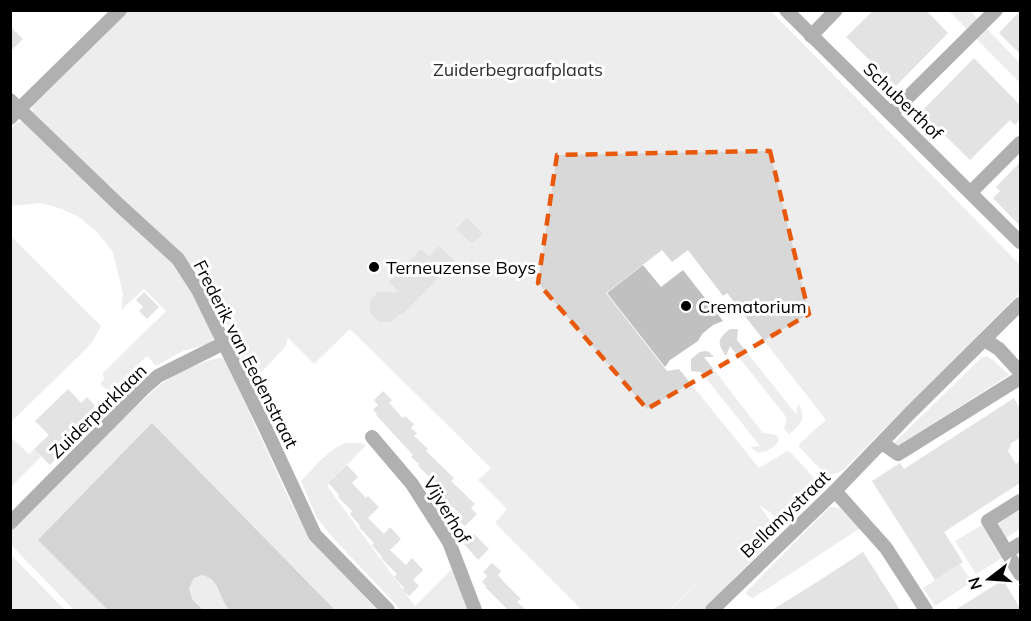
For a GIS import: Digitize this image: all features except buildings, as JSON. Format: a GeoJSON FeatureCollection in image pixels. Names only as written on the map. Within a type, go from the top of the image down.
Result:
{"type":"FeatureCollection","features":[{"type":"Feature","properties":{"kind":"street"},"geometry":{"type":"LineString","coordinates":[[14,109],[120,10]]}},
{"type":"Feature","properties":{"kind":"street","name":"Schuberthof"},"geometry":{"type":"LineString","coordinates":[[786,10],[1020,242]]}},
{"type":"Feature","properties":{"kind":"street"},"geometry":{"type":"LineString","coordinates":[[811,36],[836,10]]}},
{"type":"Feature","properties":{"kind":"street"},"geometry":{"type":"LineString","coordinates":[[891,114],[996,10]]}},
{"type":"Feature","properties":{"kind":"street","name":"Frederik van Eedenstraat"},"geometry":{"type":"LineString","coordinates":[[14,109],[178,259],[198,291],[224,343],[315,536],[388,610]]}},
{"type":"Feature","properties":{"kind":"street"},"geometry":{"type":"LineString","coordinates":[[971,192],[1020,143]]}},
{"type":"Feature","properties":{"kind":"street","name":"Bellamystraat"},"geometry":{"type":"LineString","coordinates":[[712,610],[835,491],[1020,304]]}},
{"type":"Feature","properties":{"kind":"street"},"geometry":{"type":"LineString","coordinates":[[985,340],[999,349],[1020,372]]}},
{"type":"Feature","properties":{"kind":"street","name":"Zuiderparklaan"},"geometry":{"type":"LineString","coordinates":[[10,523],[158,376],[224,343]]}},
{"type":"Feature","properties":{"kind":"street"},"geometry":{"type":"LineString","coordinates":[[882,443],[898,454],[1020,378]]}},
{"type":"Feature","properties":{"kind":"street","name":"Vijverhof"},"geometry":{"type":"LineString","coordinates":[[372,437],[412,484],[449,542],[475,610]]}},
{"type":"Feature","properties":{"kind":"street"},"geometry":{"type":"LineString","coordinates":[[835,491],[886,548],[926,610]]}},
{"type":"Feature","properties":{"kind":"street"},"geometry":{"type":"LineString","coordinates":[[1020,501],[988,521],[1020,574]]}},
{"type":"Feature","properties":{"kind":"street"},"geometry":{"type":"LineString","coordinates":[[1007,552],[1020,544]]}},
{"type":"Feature","properties":{"kind":"highlighted area"},"geometry":{"type":"Polygon","coordinates":[[[770,151],[809,314],[647,409],[538,283],[557,155],[770,151]]]}},
{"type":"Feature","properties":{"kind":"green space","name":"Zuiderbegraafplaats"},"geometry":{"type":"Polygon","coordinates":[[[371,10],[373,12],[373,10],[771,11],[1020,265],[1020,293],[842,471],[828,474],[799,447],[800,443],[826,420],[727,293],[723,296],[688,250],[672,262],[662,250],[606,293],[667,371],[679,369],[759,468],[787,451],[820,486],[782,524],[779,524],[770,512],[759,505],[779,533],[703,610],[671,610],[714,567],[670,610],[582,610],[495,523],[507,509],[478,480],[491,468],[350,329],[314,364],[288,338],[286,346],[253,381],[209,288],[200,274],[33,113],[32,105],[125,11],[371,10]]]}},
{"type":"Feature","properties":{"kind":"green space"},"geometry":{"type":"Polygon","coordinates":[[[949,11],[970,11],[1020,63],[1020,83],[949,11]]]}},
{"type":"Feature","properties":{"kind":"green space"},"geometry":{"type":"Polygon","coordinates":[[[22,121],[28,124],[174,263],[213,334],[213,339],[208,344],[183,351],[156,366],[147,356],[109,392],[100,384],[105,378],[102,374],[166,311],[144,289],[121,310],[123,294],[113,252],[96,231],[79,217],[41,203],[11,206],[11,129],[16,123],[22,121]]]}},
{"type":"Feature","properties":{"kind":"green space"},"geometry":{"type":"Polygon","coordinates":[[[11,236],[101,326],[93,341],[83,352],[11,422],[11,236]]]}},
{"type":"Feature","properties":{"kind":"green space"},"geometry":{"type":"Polygon","coordinates":[[[730,329],[738,329],[737,340],[796,414],[798,403],[802,413],[801,421],[789,434],[784,429],[787,418],[730,346],[726,356],[723,352],[720,341],[730,329]]]}},
{"type":"Feature","properties":{"kind":"green space"},"geometry":{"type":"Polygon","coordinates":[[[705,351],[714,357],[704,357],[763,433],[776,435],[779,439],[771,449],[758,453],[750,447],[760,446],[701,372],[691,371],[691,359],[705,351]]]}},
{"type":"Feature","properties":{"kind":"green space"},"geometry":{"type":"Polygon","coordinates":[[[986,356],[1009,375],[902,443],[898,445],[894,443],[981,358],[986,356]]]}},
{"type":"Feature","properties":{"kind":"green space"},"geometry":{"type":"Polygon","coordinates":[[[217,358],[223,358],[226,362],[291,503],[307,531],[323,552],[377,610],[335,610],[152,423],[108,610],[74,610],[11,545],[11,531],[156,388],[176,374],[217,358]]]}},
{"type":"Feature","properties":{"kind":"green space"},"geometry":{"type":"Polygon","coordinates":[[[12,438],[29,454],[34,449],[41,457],[11,487],[10,440],[12,438]]]}},
{"type":"Feature","properties":{"kind":"green space"},"geometry":{"type":"Polygon","coordinates":[[[346,443],[366,445],[327,486],[415,606],[453,568],[468,610],[401,610],[317,518],[301,481],[327,454],[346,443]]]}},
{"type":"Feature","properties":{"kind":"green space"},"geometry":{"type":"Polygon","coordinates":[[[1020,506],[1020,529],[1003,540],[993,524],[1020,506]]]}},
{"type":"Feature","properties":{"kind":"green space"},"geometry":{"type":"Polygon","coordinates":[[[830,507],[845,510],[862,527],[753,598],[748,596],[745,593],[830,507]]]}},
{"type":"Feature","properties":{"kind":"green space"},"geometry":{"type":"Polygon","coordinates":[[[982,525],[1002,558],[976,574],[955,541],[982,525]]]}},
{"type":"Feature","properties":{"kind":"green space"},"geometry":{"type":"Polygon","coordinates":[[[11,555],[65,610],[11,610],[11,555]]]}},
{"type":"Feature","properties":{"kind":"green space"},"geometry":{"type":"Polygon","coordinates":[[[960,564],[972,582],[935,606],[923,588],[960,564]]]}},
{"type":"Feature","properties":{"kind":"green space"},"geometry":{"type":"Polygon","coordinates":[[[202,575],[213,581],[230,610],[203,610],[192,599],[189,588],[194,578],[202,575]]]}},
{"type":"Feature","properties":{"kind":"shaded area"},"geometry":{"type":"Polygon","coordinates":[[[152,423],[335,610],[230,610],[213,581],[202,575],[194,578],[189,588],[192,599],[203,610],[108,610],[38,540],[152,423]]]}},
{"type":"Feature","properties":{"kind":"place","name":"Terneuzense Boys"},"geometry":{"type":"Point","coordinates":[374,267]}},
{"type":"Feature","properties":{"kind":"place","name":"Crematorium"},"geometry":{"type":"Point","coordinates":[686,306]}}]}
